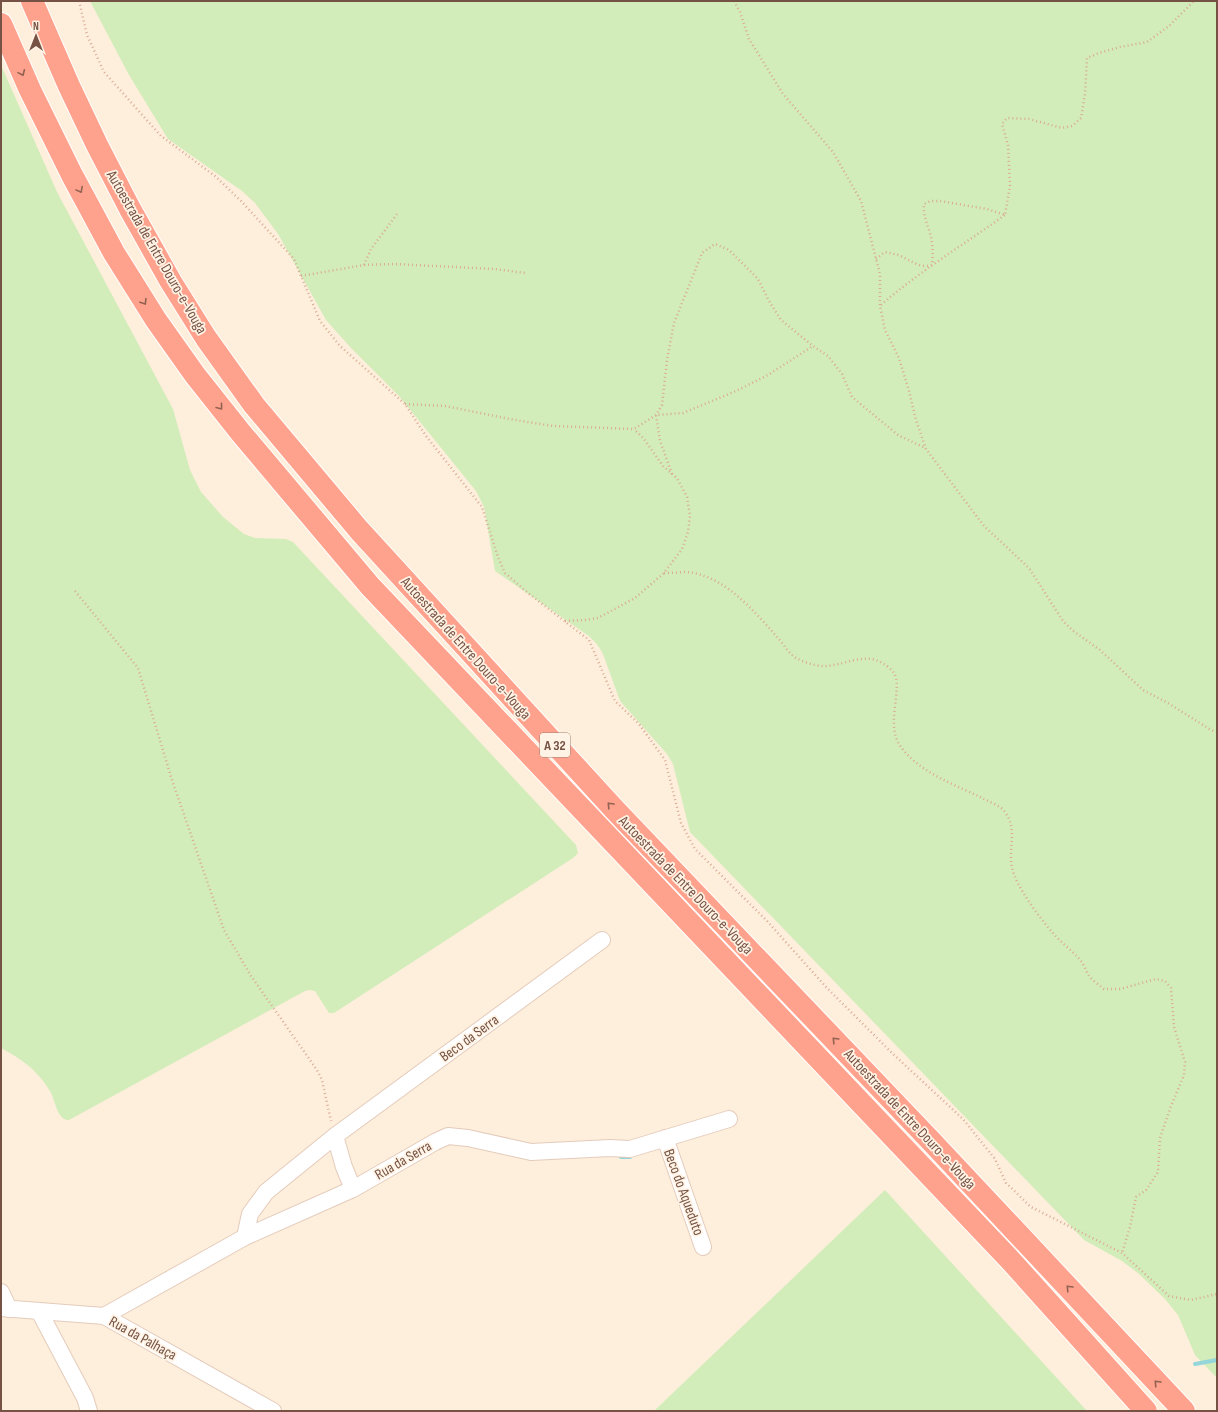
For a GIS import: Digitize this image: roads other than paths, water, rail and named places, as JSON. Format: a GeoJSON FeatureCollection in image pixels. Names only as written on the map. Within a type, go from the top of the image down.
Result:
{"type":"FeatureCollection","features":[{"type":"Feature","properties":{"kind":"highway","name":"Autoestrada de Entre Douro-e-Vouga"},"geometry":{"type":"LineString","coordinates":[[32,1],[72,92],[130,209],[171,282],[206,338],[254,405],[359,530],[615,810],[937,1146],[1184,1411]]}},
{"type":"Feature","properties":{"kind":"highway","name":"Autoestrada de Entre Douro-e-Vouga"},"geometry":{"type":"LineString","coordinates":[[1,24],[30,90],[72,175],[114,253],[156,320],[195,375],[241,433],[370,586],[1012,1262],[1146,1411]]}},
{"type":"Feature","properties":{"kind":"street","name":"Beco da Serra"},"geometry":{"type":"LineString","coordinates":[[245,1237],[250,1214],[266,1192],[335,1136],[602,940]]}},
{"type":"Feature","properties":{"kind":"street","name":"Rua da Serra"},"geometry":{"type":"LineString","coordinates":[[104,1316],[245,1237],[353,1189],[448,1136],[468,1138],[531,1152],[610,1148],[630,1149],[729,1119]]}},
{"type":"Feature","properties":{"kind":"street"},"geometry":{"type":"LineString","coordinates":[[335,1136],[344,1167],[353,1189]]}},
{"type":"Feature","properties":{"kind":"street","name":"Beco do Aqueduto"},"geometry":{"type":"LineString","coordinates":[[665,1138],[704,1247]]}},
{"type":"Feature","properties":{"kind":"street"},"geometry":{"type":"LineString","coordinates":[[1,1292],[5,1309]]}},
{"type":"Feature","properties":{"kind":"street","name":"Rua da Palhaça"},"geometry":{"type":"LineString","coordinates":[[5,1309],[104,1316],[273,1411]]}},
{"type":"Feature","properties":{"kind":"street"},"geometry":{"type":"LineString","coordinates":[[39,1311],[85,1398],[90,1411]]}},
{"type":"Feature","properties":{"kind":"waterway"},"geometry":{"type":"LineString","coordinates":[[621,1157],[630,1157]]}},
{"type":"Feature","properties":{"kind":"waterway"},"geometry":{"type":"LineString","coordinates":[[1195,1364],[1217,1360]]}}]}
